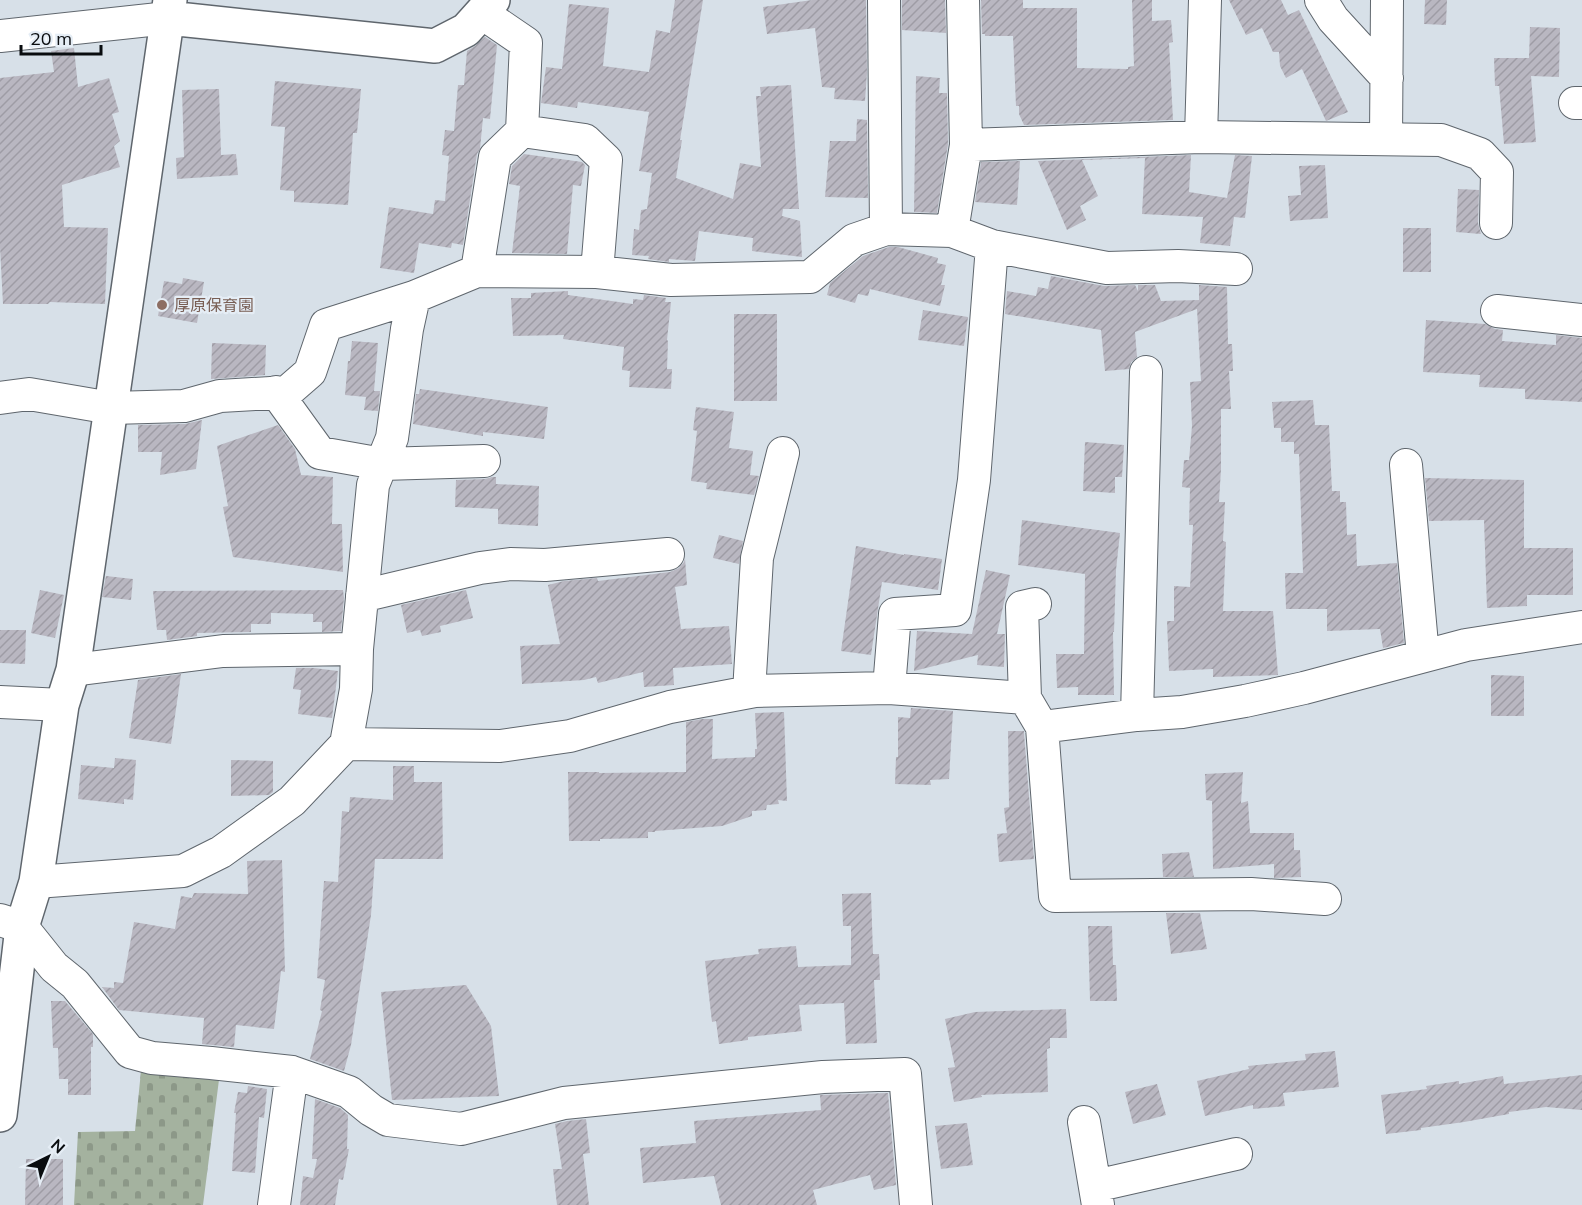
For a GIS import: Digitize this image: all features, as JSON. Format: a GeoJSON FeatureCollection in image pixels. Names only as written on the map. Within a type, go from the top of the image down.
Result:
{"type":"FeatureCollection","features":[{"type":"Feature","properties":{"kind":"street"},"geometry":{"type":"LineString","coordinates":[[884,0],[886,229]]}},
{"type":"Feature","properties":{"kind":"street"},"geometry":{"type":"LineString","coordinates":[[952,231],[966,144],[963,0]]}},
{"type":"Feature","properties":{"kind":"street"},"geometry":{"type":"LineString","coordinates":[[1201,137],[1206,0]]}},
{"type":"Feature","properties":{"kind":"street"},"geometry":{"type":"LineString","coordinates":[[1321,0],[1333,19],[1387,78]]}},
{"type":"Feature","properties":{"kind":"street"},"geometry":{"type":"LineString","coordinates":[[1386,139],[1387,0]]}},
{"type":"Feature","properties":{"kind":"street"},"geometry":{"type":"LineString","coordinates":[[0,36],[169,9],[435,46],[466,30],[488,7],[526,43],[522,131],[495,157],[477,271]]}},
{"type":"Feature","properties":{"kind":"street"},"geometry":{"type":"LineString","coordinates":[[0,1115],[11,924],[36,882],[62,705],[73,670],[169,9]]}},
{"type":"Feature","properties":{"kind":"street"},"geometry":{"type":"LineString","coordinates":[[522,131],[585,140],[606,159],[597,272]]}},
{"type":"Feature","properties":{"kind":"street"},"geometry":{"type":"LineString","coordinates":[[966,144],[1201,137],[1441,140],[1480,154],[1497,172],[1496,223]]}},
{"type":"Feature","properties":{"kind":"street"},"geometry":{"type":"LineString","coordinates":[[0,398],[29,394],[111,408],[184,406],[220,396],[287,392],[310,372],[326,325],[414,297],[477,271],[597,272],[671,280],[810,277],[854,240],[886,229],[952,231],[992,246],[1107,268],[1178,266],[1236,269]]}},
{"type":"Feature","properties":{"kind":"street"},"geometry":{"type":"LineString","coordinates":[[889,688],[895,614],[955,610],[974,480],[992,246]]}},
{"type":"Feature","properties":{"kind":"street"},"geometry":{"type":"LineString","coordinates":[[36,882],[183,871],[221,852],[292,801],[346,744],[356,689],[357,649],[373,485],[392,438],[407,329],[414,297]]}},
{"type":"Feature","properties":{"kind":"street"},"geometry":{"type":"LineString","coordinates":[[1497,311],[1582,320]]}},
{"type":"Feature","properties":{"kind":"street"},"geometry":{"type":"LineString","coordinates":[[1137,715],[1146,372]]}},
{"type":"Feature","properties":{"kind":"street"},"geometry":{"type":"LineString","coordinates":[[276,392],[320,453],[382,464],[484,461]]}},
{"type":"Feature","properties":{"kind":"street"},"geometry":{"type":"LineString","coordinates":[[749,692],[757,558],[783,453]]}},
{"type":"Feature","properties":{"kind":"street"},"geometry":{"type":"LineString","coordinates":[[1406,465],[1423,656]]}},
{"type":"Feature","properties":{"kind":"street"},"geometry":{"type":"LineString","coordinates":[[362,596],[480,568],[510,564],[545,565],[669,554]]}},
{"type":"Feature","properties":{"kind":"street"},"geometry":{"type":"LineString","coordinates":[[1035,604],[1022,607],[1025,698],[1042,727],[1055,896],[1251,894],[1325,899]]}},
{"type":"Feature","properties":{"kind":"street"},"geometry":{"type":"LineString","coordinates":[[1042,727],[1137,715],[1182,712],[1245,701],[1304,688],[1466,645],[1582,627]]}},
{"type":"Feature","properties":{"kind":"street"},"geometry":{"type":"LineString","coordinates":[[73,670],[223,651],[357,649]]}},
{"type":"Feature","properties":{"kind":"street"},"geometry":{"type":"LineString","coordinates":[[346,744],[500,746],[570,736],[670,706],[749,692],[889,688],[1025,698]]}},
{"type":"Feature","properties":{"kind":"street"},"geometry":{"type":"LineString","coordinates":[[0,702],[62,705]]}},
{"type":"Feature","properties":{"kind":"street"},"geometry":{"type":"LineString","coordinates":[[11,924],[54,967],[75,984],[130,1052],[152,1058],[292,1072],[350,1092],[370,1110],[388,1120],[461,1129],[564,1103],[823,1077],[905,1074],[916,1205]]}},
{"type":"Feature","properties":{"kind":"street"},"geometry":{"type":"LineString","coordinates":[[274,1205],[292,1072]]}},
{"type":"Feature","properties":{"kind":"street"},"geometry":{"type":"LineString","coordinates":[[1084,1122],[1096,1195],[1236,1154]]}},
{"type":"Feature","properties":{"kind":"green space"},"geometry":{"type":"Polygon","coordinates":[[[142,1061],[221,1064],[203,1205],[74,1205],[78,1132],[135,1131],[142,1061]]]}},
{"type":"Feature","properties":{"kind":"building"},"geometry":{"type":"Polygon","coordinates":[[[675,0],[703,0],[676,178],[733,199],[740,163],[761,167],[756,96],[761,96],[760,87],[791,85],[799,209],[783,209],[782,216],[800,221],[802,257],[752,251],[753,238],[699,231],[695,261],[669,259],[669,262],[648,259],[649,256],[632,255],[634,229],[639,230],[641,210],[647,209],[652,173],[639,171],[649,112],[578,102],[577,108],[541,103],[546,67],[562,69],[569,4],[609,8],[603,66],[649,72],[656,30],[670,33],[675,0]]]}},
{"type":"Feature","properties":{"kind":"building"},"geometry":{"type":"Polygon","coordinates":[[[812,0],[866,0],[865,101],[834,99],[835,88],[822,87],[815,28],[767,34],[763,7],[812,0]]]}},
{"type":"Feature","properties":{"kind":"building"},"geometry":{"type":"Polygon","coordinates":[[[902,0],[945,0],[946,33],[902,30],[902,0]]]}},
{"type":"Feature","properties":{"kind":"building"},"geometry":{"type":"Polygon","coordinates":[[[981,0],[1023,0],[1023,8],[1077,8],[1077,68],[1128,69],[1134,66],[1132,0],[1152,0],[1152,21],[1171,20],[1173,42],[1169,43],[1173,120],[1024,125],[1019,114],[1019,106],[1016,106],[1013,36],[985,36],[982,34],[981,0]]]}},
{"type":"Feature","properties":{"kind":"building"},"geometry":{"type":"Polygon","coordinates":[[[1229,0],[1281,0],[1288,15],[1299,10],[1348,112],[1326,121],[1302,69],[1286,78],[1280,66],[1279,52],[1273,52],[1262,28],[1246,35],[1229,0]]]}},
{"type":"Feature","properties":{"kind":"building"},"geometry":{"type":"Polygon","coordinates":[[[1425,0],[1447,0],[1446,25],[1424,24],[1425,0]]]}},
{"type":"Feature","properties":{"kind":"building"},"geometry":{"type":"Polygon","coordinates":[[[1530,27],[1560,28],[1559,77],[1531,76],[1536,142],[1504,144],[1499,86],[1495,86],[1494,58],[1529,58],[1530,27]]]}},
{"type":"Feature","properties":{"kind":"building"},"geometry":{"type":"Polygon","coordinates":[[[485,37],[497,45],[490,119],[483,118],[480,149],[477,154],[463,245],[452,243],[451,248],[419,243],[414,273],[380,268],[389,207],[433,214],[435,200],[445,201],[449,156],[442,155],[445,130],[454,131],[458,85],[464,85],[467,51],[485,37]]]}},
{"type":"Feature","properties":{"kind":"building"},"geometry":{"type":"Polygon","coordinates":[[[74,48],[78,87],[109,78],[119,112],[112,114],[120,141],[114,146],[120,167],[62,185],[64,227],[108,228],[105,304],[50,302],[48,304],[3,304],[0,247],[0,78],[54,72],[51,51],[74,48]]]}},
{"type":"Feature","properties":{"kind":"building"},"geometry":{"type":"Polygon","coordinates":[[[916,76],[940,78],[939,93],[947,93],[948,144],[937,213],[914,212],[916,76]]]}},
{"type":"Feature","properties":{"kind":"building"},"geometry":{"type":"Polygon","coordinates":[[[275,81],[361,89],[357,133],[353,133],[348,205],[294,202],[294,191],[280,190],[285,127],[271,126],[275,81]]]}},
{"type":"Feature","properties":{"kind":"building"},"geometry":{"type":"Polygon","coordinates":[[[219,89],[221,155],[236,154],[238,175],[177,179],[176,158],[184,157],[182,90],[219,89]]]}},
{"type":"Feature","properties":{"kind":"building"},"geometry":{"type":"Polygon","coordinates":[[[857,119],[867,120],[868,198],[825,197],[830,141],[856,141],[857,119]]]}},
{"type":"Feature","properties":{"kind":"building"},"geometry":{"type":"Polygon","coordinates":[[[524,154],[582,162],[585,165],[581,186],[573,185],[567,254],[512,253],[520,186],[509,184],[512,166],[524,154]]]}},
{"type":"Feature","properties":{"kind":"building"},"geometry":{"type":"Polygon","coordinates":[[[1191,155],[1189,192],[1227,198],[1235,155],[1252,156],[1245,218],[1234,217],[1230,246],[1200,243],[1203,217],[1142,214],[1145,158],[1082,160],[1098,196],[1080,206],[1086,220],[1067,230],[1038,161],[1191,155]]]}},
{"type":"Feature","properties":{"kind":"building"},"geometry":{"type":"Polygon","coordinates":[[[1020,161],[1017,205],[975,202],[981,162],[1020,161]]]}},
{"type":"Feature","properties":{"kind":"building"},"geometry":{"type":"Polygon","coordinates":[[[1325,165],[1328,218],[1290,221],[1288,196],[1301,195],[1299,166],[1325,165]]]}},
{"type":"Feature","properties":{"kind":"building"},"geometry":{"type":"Polygon","coordinates":[[[1458,189],[1479,190],[1478,223],[1481,234],[1456,232],[1458,189]]]}},
{"type":"Feature","properties":{"kind":"building"},"geometry":{"type":"Polygon","coordinates":[[[1403,228],[1431,228],[1431,272],[1403,272],[1403,228]]]}},
{"type":"Feature","properties":{"kind":"building"},"geometry":{"type":"Polygon","coordinates":[[[889,247],[898,247],[938,258],[937,263],[946,265],[941,285],[945,285],[940,306],[870,289],[868,296],[858,294],[855,303],[827,295],[830,283],[863,256],[889,247]]]}},
{"type":"Feature","properties":{"kind":"building"},"geometry":{"type":"Polygon","coordinates":[[[1051,276],[1104,286],[1135,285],[1138,291],[1138,285],[1155,285],[1161,301],[1199,300],[1199,285],[1227,287],[1228,344],[1232,344],[1233,371],[1229,371],[1231,409],[1221,409],[1219,502],[1225,502],[1223,541],[1226,542],[1223,611],[1273,611],[1278,675],[1213,677],[1213,669],[1169,671],[1167,621],[1174,621],[1174,586],[1190,587],[1193,525],[1189,525],[1190,488],[1182,487],[1184,460],[1189,460],[1192,426],[1190,382],[1201,381],[1197,309],[1135,332],[1137,357],[1131,362],[1129,369],[1105,371],[1101,330],[1005,314],[1007,291],[1036,296],[1038,287],[1048,289],[1051,276]]]}},
{"type":"Feature","properties":{"kind":"building"},"geometry":{"type":"Polygon","coordinates":[[[183,278],[204,282],[197,323],[158,316],[164,281],[182,284],[183,278]]]}},
{"type":"Feature","properties":{"kind":"building"},"geometry":{"type":"Polygon","coordinates":[[[568,291],[568,295],[633,304],[633,299],[643,300],[644,295],[666,298],[665,302],[671,302],[667,369],[672,369],[671,389],[629,387],[630,371],[622,370],[624,347],[563,339],[564,335],[513,336],[511,298],[531,298],[531,293],[568,291]]]}},
{"type":"Feature","properties":{"kind":"building"},"geometry":{"type":"Polygon","coordinates":[[[923,310],[968,317],[964,346],[918,340],[923,310]]]}},
{"type":"Feature","properties":{"kind":"building"},"geometry":{"type":"Polygon","coordinates":[[[734,314],[777,314],[777,401],[734,401],[734,314]]]}},
{"type":"Feature","properties":{"kind":"building"},"geometry":{"type":"Polygon","coordinates":[[[1426,320],[1485,324],[1503,330],[1502,341],[1556,345],[1556,335],[1582,338],[1582,402],[1525,399],[1525,389],[1479,387],[1480,375],[1423,372],[1426,320]]]}},
{"type":"Feature","properties":{"kind":"building"},"geometry":{"type":"Polygon","coordinates":[[[352,341],[378,343],[374,391],[380,391],[378,411],[364,410],[366,397],[345,395],[352,341]]]}},
{"type":"Feature","properties":{"kind":"building"},"geometry":{"type":"Polygon","coordinates":[[[212,343],[266,345],[265,375],[211,379],[212,343]]]}},
{"type":"Feature","properties":{"kind":"building"},"geometry":{"type":"Polygon","coordinates":[[[420,389],[548,407],[544,439],[483,432],[483,436],[413,424],[416,394],[419,394],[420,389]]]}},
{"type":"Feature","properties":{"kind":"building"},"geometry":{"type":"Polygon","coordinates":[[[1313,400],[1315,425],[1329,425],[1332,491],[1340,491],[1340,502],[1346,502],[1347,535],[1356,534],[1357,566],[1397,563],[1404,643],[1383,648],[1380,629],[1327,631],[1327,609],[1286,609],[1285,573],[1303,573],[1299,454],[1294,454],[1294,442],[1281,442],[1281,428],[1274,428],[1272,402],[1313,400]]]}},
{"type":"Feature","properties":{"kind":"building"},"geometry":{"type":"Polygon","coordinates":[[[696,407],[734,412],[729,448],[753,451],[750,475],[759,476],[754,495],[706,489],[707,483],[691,481],[697,431],[693,430],[696,407]]]}},
{"type":"Feature","properties":{"kind":"building"},"geometry":{"type":"Polygon","coordinates":[[[202,420],[196,469],[160,475],[162,452],[138,452],[138,425],[185,424],[202,420]]]}},
{"type":"Feature","properties":{"kind":"building"},"geometry":{"type":"Polygon","coordinates":[[[278,425],[295,449],[301,475],[333,477],[332,524],[342,524],[343,572],[233,557],[223,507],[228,506],[217,446],[278,425]]]}},
{"type":"Feature","properties":{"kind":"building"},"geometry":{"type":"Polygon","coordinates":[[[1085,442],[1124,445],[1122,477],[1115,477],[1115,493],[1083,491],[1085,442]]]}},
{"type":"Feature","properties":{"kind":"building"},"geometry":{"type":"Polygon","coordinates":[[[496,477],[496,484],[539,486],[538,526],[498,524],[498,509],[455,507],[456,480],[496,477]]]}},
{"type":"Feature","properties":{"kind":"building"},"geometry":{"type":"Polygon","coordinates":[[[1425,478],[1524,480],[1524,548],[1573,548],[1573,595],[1527,595],[1527,606],[1487,608],[1484,520],[1429,521],[1425,478]]]}},
{"type":"Feature","properties":{"kind":"building"},"geometry":{"type":"Polygon","coordinates":[[[1022,520],[1120,533],[1113,632],[1114,695],[1078,695],[1078,687],[1057,688],[1056,654],[1084,654],[1085,574],[1018,565],[1022,520]]]}},
{"type":"Feature","properties":{"kind":"building"},"geometry":{"type":"Polygon","coordinates":[[[719,535],[743,541],[739,564],[713,558],[719,535]]]}},
{"type":"Feature","properties":{"kind":"building"},"geometry":{"type":"Polygon","coordinates":[[[856,546],[942,559],[938,590],[882,582],[871,655],[841,651],[856,546]]]}},
{"type":"Feature","properties":{"kind":"building"},"geometry":{"type":"Polygon","coordinates":[[[685,558],[687,585],[675,587],[681,629],[729,626],[732,664],[673,668],[674,685],[644,687],[643,672],[598,683],[596,677],[584,680],[522,684],[520,646],[560,644],[548,585],[564,581],[597,578],[598,581],[670,572],[679,568],[685,558]]]}},
{"type":"Feature","properties":{"kind":"building"},"geometry":{"type":"Polygon","coordinates":[[[986,570],[1010,575],[997,634],[1005,634],[1004,667],[977,665],[978,655],[914,671],[917,631],[972,634],[986,570]]]}},
{"type":"Feature","properties":{"kind":"building"},"geometry":{"type":"Polygon","coordinates":[[[106,576],[133,579],[131,600],[102,597],[106,576]]]}},
{"type":"Feature","properties":{"kind":"building"},"geometry":{"type":"Polygon","coordinates":[[[40,590],[64,595],[55,638],[31,633],[40,590]]]}},
{"type":"Feature","properties":{"kind":"building"},"geometry":{"type":"Polygon","coordinates":[[[343,590],[341,631],[322,632],[322,622],[313,622],[313,614],[271,613],[271,624],[251,624],[251,632],[197,633],[197,636],[167,640],[166,630],[157,630],[153,591],[343,590]]]}},
{"type":"Feature","properties":{"kind":"building"},"geometry":{"type":"Polygon","coordinates":[[[466,590],[473,618],[440,626],[441,632],[422,636],[420,630],[407,633],[401,605],[466,590]]]}},
{"type":"Feature","properties":{"kind":"building"},"geometry":{"type":"Polygon","coordinates":[[[0,630],[26,630],[25,664],[0,663],[0,630]]]}},
{"type":"Feature","properties":{"kind":"building"},"geometry":{"type":"Polygon","coordinates":[[[296,668],[338,671],[332,718],[298,714],[301,690],[293,689],[296,668]]]}},
{"type":"Feature","properties":{"kind":"building"},"geometry":{"type":"Polygon","coordinates":[[[181,674],[171,744],[129,738],[138,680],[181,674]]]}},
{"type":"Feature","properties":{"kind":"building"},"geometry":{"type":"Polygon","coordinates":[[[1491,675],[1524,676],[1524,716],[1491,716],[1491,675]]]}},
{"type":"Feature","properties":{"kind":"building"},"geometry":{"type":"Polygon","coordinates":[[[911,708],[953,711],[949,779],[930,780],[931,785],[895,784],[898,717],[910,718],[911,708]]]}},
{"type":"Feature","properties":{"kind":"building"},"geometry":{"type":"Polygon","coordinates":[[[784,712],[787,801],[778,800],[779,804],[767,805],[766,810],[752,811],[752,816],[722,826],[648,832],[648,838],[569,841],[568,772],[686,772],[686,722],[702,719],[713,719],[712,759],[755,757],[755,749],[757,749],[755,713],[784,712]]]}},
{"type":"Feature","properties":{"kind":"building"},"geometry":{"type":"Polygon","coordinates":[[[1008,731],[1024,731],[1034,859],[999,862],[997,834],[1007,833],[1004,808],[1009,807],[1008,731]]]}},
{"type":"Feature","properties":{"kind":"building"},"geometry":{"type":"Polygon","coordinates":[[[115,758],[136,760],[133,800],[124,799],[124,804],[78,799],[81,765],[114,768],[115,758]]]}},
{"type":"Feature","properties":{"kind":"building"},"geometry":{"type":"Polygon","coordinates":[[[231,760],[273,761],[273,792],[269,795],[231,796],[231,760]]]}},
{"type":"Feature","properties":{"kind":"building"},"geometry":{"type":"Polygon","coordinates":[[[393,766],[414,766],[414,782],[442,782],[443,859],[375,859],[371,915],[351,1045],[344,1071],[310,1059],[322,1011],[320,1010],[325,980],[317,978],[324,881],[338,882],[342,811],[349,812],[350,797],[393,800],[393,766]]]}},
{"type":"Feature","properties":{"kind":"building"},"geometry":{"type":"Polygon","coordinates":[[[1243,772],[1241,803],[1248,801],[1250,833],[1294,833],[1294,850],[1300,850],[1301,877],[1274,878],[1274,864],[1213,869],[1212,801],[1206,800],[1205,774],[1243,772]]]}},
{"type":"Feature","properties":{"kind":"building"},"geometry":{"type":"Polygon","coordinates":[[[1189,852],[1194,877],[1163,877],[1162,854],[1189,852]]]}},
{"type":"Feature","properties":{"kind":"building"},"geometry":{"type":"Polygon","coordinates":[[[282,860],[285,972],[281,971],[274,1029],[236,1025],[234,1047],[202,1044],[204,1018],[119,1010],[102,987],[114,988],[114,982],[123,983],[134,922],[175,929],[181,896],[192,898],[194,893],[248,894],[247,861],[282,860]]]}},
{"type":"Feature","properties":{"kind":"building"},"geometry":{"type":"Polygon","coordinates":[[[871,893],[873,954],[879,954],[880,980],[874,980],[877,1043],[846,1044],[844,1003],[799,1005],[802,1031],[748,1037],[748,1040],[719,1044],[716,1021],[712,1022],[705,961],[759,954],[758,949],[796,946],[798,967],[851,965],[851,926],[843,926],[842,894],[871,893]]]}},
{"type":"Feature","properties":{"kind":"building"},"geometry":{"type":"Polygon","coordinates":[[[1166,913],[1200,913],[1207,949],[1171,954],[1166,913]]]}},
{"type":"Feature","properties":{"kind":"building"},"geometry":{"type":"Polygon","coordinates":[[[1088,926],[1112,926],[1117,1001],[1090,1001],[1088,926]]]}},
{"type":"Feature","properties":{"kind":"building"},"geometry":{"type":"Polygon","coordinates":[[[466,985],[491,1026],[499,1096],[392,1100],[381,992],[466,985]]]}},
{"type":"Feature","properties":{"kind":"building"},"geometry":{"type":"Polygon","coordinates":[[[51,1001],[65,1001],[93,1034],[91,1095],[68,1095],[68,1079],[59,1079],[58,1048],[53,1048],[51,1001]]]}},
{"type":"Feature","properties":{"kind":"building"},"geometry":{"type":"Polygon","coordinates":[[[1066,1009],[1067,1038],[1050,1038],[1050,1048],[1047,1049],[1048,1092],[981,1095],[982,1097],[954,1102],[948,1068],[955,1067],[945,1019],[975,1012],[1066,1009]]]}},
{"type":"Feature","properties":{"kind":"building"},"geometry":{"type":"Polygon","coordinates":[[[1335,1051],[1339,1087],[1283,1093],[1285,1106],[1253,1109],[1253,1105],[1205,1116],[1197,1081],[1249,1069],[1248,1066],[1306,1060],[1305,1054],[1335,1051]]]}},
{"type":"Feature","properties":{"kind":"building"},"geometry":{"type":"Polygon","coordinates":[[[1582,1075],[1582,1110],[1546,1107],[1421,1128],[1421,1130],[1386,1134],[1381,1095],[1427,1089],[1426,1086],[1459,1081],[1459,1084],[1503,1076],[1504,1084],[1582,1075]]]}},
{"type":"Feature","properties":{"kind":"building"},"geometry":{"type":"Polygon","coordinates":[[[1157,1084],[1166,1115],[1133,1124],[1125,1092],[1157,1084]]]}},
{"type":"Feature","properties":{"kind":"building"},"geometry":{"type":"Polygon","coordinates":[[[248,1086],[267,1089],[264,1118],[259,1117],[255,1173],[232,1171],[236,1113],[234,1113],[238,1092],[247,1093],[248,1086]]]}},
{"type":"Feature","properties":{"kind":"building"},"geometry":{"type":"Polygon","coordinates":[[[888,1093],[896,1185],[874,1190],[870,1175],[813,1190],[817,1205],[721,1205],[714,1176],[643,1183],[640,1148],[696,1143],[694,1121],[821,1110],[820,1095],[888,1093]]]}},
{"type":"Feature","properties":{"kind":"building"},"geometry":{"type":"Polygon","coordinates":[[[315,1099],[340,1108],[348,1115],[347,1149],[349,1149],[343,1180],[339,1179],[335,1205],[300,1205],[303,1176],[313,1178],[317,1159],[312,1159],[315,1099]]]}},
{"type":"Feature","properties":{"kind":"building"},"geometry":{"type":"Polygon","coordinates":[[[586,1119],[590,1153],[583,1154],[589,1205],[557,1205],[553,1169],[562,1169],[555,1124],[586,1119]]]}},
{"type":"Feature","properties":{"kind":"building"},"geometry":{"type":"Polygon","coordinates":[[[967,1123],[973,1165],[941,1169],[935,1126],[967,1123]]]}},
{"type":"Feature","properties":{"kind":"building"},"geometry":{"type":"Polygon","coordinates":[[[26,1159],[63,1159],[63,1205],[25,1205],[26,1159]]]}},
{"type":"Feature","properties":{"kind":"place","name":"厚原保育園"},"geometry":{"type":"Point","coordinates":[162,305]}}]}
